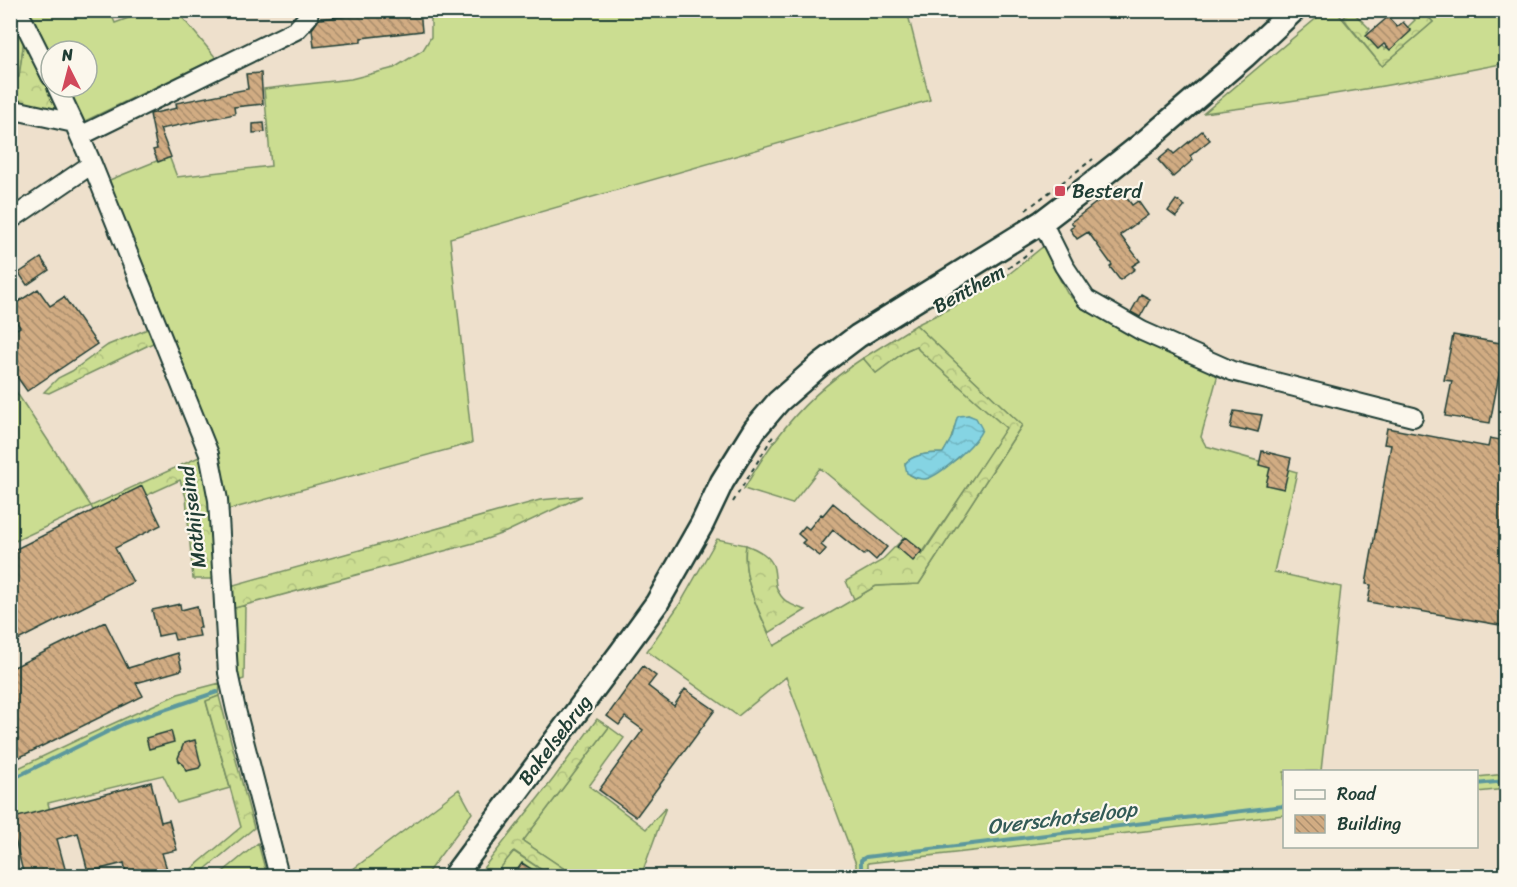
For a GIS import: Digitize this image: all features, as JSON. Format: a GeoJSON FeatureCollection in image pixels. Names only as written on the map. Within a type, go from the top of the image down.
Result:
{"type":"FeatureCollection","features":[{"type":"Feature","properties":{"kind":"main road","name":"Benthem"},"geometry":{"type":"LineString","coordinates":[[657,603],[702,524],[722,482],[755,429],[778,402],[821,364],[858,336],[1046,228],[1093,183],[1245,56],[1294,10]]}},
{"type":"Feature","properties":{"kind":"main road","name":"Bakelsebrug"},"geometry":{"type":"LineString","coordinates":[[454,876],[657,603]]}},
{"type":"Feature","properties":{"kind":"street"},"geometry":{"type":"LineString","coordinates":[[16,10],[39,52]]}},
{"type":"Feature","properties":{"kind":"street"},"geometry":{"type":"LineString","coordinates":[[10,109],[77,129],[296,30],[308,16],[309,10]]}},
{"type":"Feature","properties":{"kind":"street","name":"Mathijseind"},"geometry":{"type":"LineString","coordinates":[[63,99],[92,164],[209,454],[218,500],[228,673],[279,876]]}},
{"type":"Feature","properties":{"kind":"street"},"geometry":{"type":"LineString","coordinates":[[10,220],[92,164]]}},
{"type":"Feature","properties":{"kind":"street"},"geometry":{"type":"LineString","coordinates":[[1046,228],[1064,266],[1086,299],[1142,331],[1232,371],[1413,417]]}},
{"type":"Feature","properties":{"kind":"path","name":"Benthem"},"geometry":{"type":"LineString","coordinates":[[945,304],[972,291],[1015,264],[1046,228]]}},
{"type":"Feature","properties":{"kind":"path"},"geometry":{"type":"LineString","coordinates":[[731,505],[779,428]]}},
{"type":"Feature","properties":{"kind":"green space"},"geometry":{"type":"Polygon","coordinates":[[[28,11],[110,11],[115,23],[147,11],[177,11],[216,58],[83,122],[72,99],[99,99],[99,39],[43,39],[28,11]]]}},
{"type":"Feature","properties":{"kind":"green space"},"geometry":{"type":"Polygon","coordinates":[[[431,11],[907,11],[930,100],[450,238],[472,443],[227,510],[107,181],[169,156],[177,177],[271,166],[264,89],[351,79],[394,68],[423,50],[431,37],[431,11]]]}},
{"type":"Feature","properties":{"kind":"green space"},"geometry":{"type":"Polygon","coordinates":[[[1325,11],[1336,11],[1382,66],[1433,22],[1423,11],[1497,11],[1506,17],[1506,63],[1356,91],[1204,113],[1325,11]]]}},
{"type":"Feature","properties":{"kind":"green space"},"geometry":{"type":"Polygon","coordinates":[[[1352,11],[1370,29],[1367,32],[1385,49],[1415,20],[1405,11],[1423,11],[1433,22],[1382,66],[1343,18],[1352,11]]]}},
{"type":"Feature","properties":{"kind":"green space"},"geometry":{"type":"Polygon","coordinates":[[[10,17],[24,40],[19,77],[11,81],[10,17]]]}},
{"type":"Feature","properties":{"kind":"green space"},"geometry":{"type":"Polygon","coordinates":[[[24,40],[39,70],[39,99],[53,99],[59,111],[11,101],[11,81],[19,77],[24,40]]]}},
{"type":"Feature","properties":{"kind":"green space"},"geometry":{"type":"Polygon","coordinates":[[[1045,245],[1067,293],[1078,304],[1103,320],[1218,374],[1201,437],[1206,446],[1297,472],[1274,572],[1341,587],[1321,770],[1283,770],[1283,815],[868,863],[868,876],[856,876],[856,864],[786,677],[738,716],[647,651],[681,602],[717,539],[746,545],[746,571],[749,584],[774,646],[876,586],[919,584],[1022,425],[916,325],[981,293],[1045,245]]]}},
{"type":"Feature","properties":{"kind":"green space"},"geometry":{"type":"Polygon","coordinates":[[[916,325],[1022,425],[919,584],[876,586],[854,599],[846,581],[881,561],[904,538],[922,555],[1006,428],[916,346],[876,373],[863,358],[916,325]]]}},
{"type":"Feature","properties":{"kind":"green space"},"geometry":{"type":"Polygon","coordinates":[[[150,328],[155,342],[49,393],[44,392],[58,378],[72,371],[108,345],[150,328]]]}},
{"type":"Feature","properties":{"kind":"green space"},"geometry":{"type":"Polygon","coordinates":[[[916,346],[1007,428],[921,555],[820,468],[792,504],[744,489],[772,444],[828,384],[863,358],[876,373],[916,346]],[[968,415],[956,423],[950,442],[943,453],[922,455],[908,460],[905,464],[910,475],[916,478],[928,478],[958,458],[976,419],[968,415]]]}},
{"type":"Feature","properties":{"kind":"green space"},"geometry":{"type":"Polygon","coordinates":[[[11,384],[91,506],[10,543],[11,384]]]}},
{"type":"Feature","properties":{"kind":"green space"},"geometry":{"type":"Polygon","coordinates":[[[199,457],[209,502],[213,579],[193,579],[186,497],[180,480],[97,518],[91,506],[199,457]]]}},
{"type":"Feature","properties":{"kind":"green space"},"geometry":{"type":"Polygon","coordinates":[[[582,496],[506,532],[481,541],[231,609],[230,586],[540,500],[582,496]]]}},
{"type":"Feature","properties":{"kind":"green space"},"geometry":{"type":"Polygon","coordinates":[[[746,545],[759,551],[773,565],[777,589],[783,599],[806,610],[769,633],[748,580],[746,545]]]}},
{"type":"Feature","properties":{"kind":"green space"},"geometry":{"type":"Polygon","coordinates":[[[245,605],[244,679],[233,683],[231,609],[245,605]]]}},
{"type":"Feature","properties":{"kind":"green space"},"geometry":{"type":"Polygon","coordinates":[[[220,683],[219,696],[206,702],[230,788],[177,803],[163,775],[48,803],[55,832],[13,844],[10,837],[10,772],[178,694],[220,683]]]}},
{"type":"Feature","properties":{"kind":"green space"},"geometry":{"type":"Polygon","coordinates":[[[219,696],[254,828],[197,876],[183,876],[241,827],[206,701],[219,696]]]}},
{"type":"Feature","properties":{"kind":"green space"},"geometry":{"type":"Polygon","coordinates":[[[597,719],[609,727],[523,841],[575,876],[551,876],[514,851],[494,876],[477,876],[554,778],[597,719]]]}},
{"type":"Feature","properties":{"kind":"green space"},"geometry":{"type":"Polygon","coordinates":[[[609,727],[624,738],[589,786],[646,829],[666,807],[641,876],[575,876],[523,841],[609,727]]]}},
{"type":"Feature","properties":{"kind":"green space"},"geometry":{"type":"Polygon","coordinates":[[[1506,774],[1506,789],[1478,792],[1478,777],[1506,774]]]}},
{"type":"Feature","properties":{"kind":"green space"},"geometry":{"type":"Polygon","coordinates":[[[459,789],[472,813],[425,876],[352,876],[348,873],[459,789]]]}},
{"type":"Feature","properties":{"kind":"green space"},"geometry":{"type":"Polygon","coordinates":[[[258,843],[267,876],[218,876],[258,843]]]}},
{"type":"Feature","properties":{"kind":"green space"},"geometry":{"type":"Polygon","coordinates":[[[513,851],[551,876],[494,876],[513,851]]]}},
{"type":"Feature","properties":{"kind":"water"},"geometry":{"type":"Polygon","coordinates":[[[968,415],[976,418],[982,429],[966,450],[931,477],[920,479],[907,473],[905,464],[908,460],[922,455],[943,453],[952,437],[957,418],[968,415]]]}},
{"type":"Feature","properties":{"kind":"building"},"geometry":{"type":"Polygon","coordinates":[[[420,10],[422,31],[361,38],[361,42],[314,47],[312,29],[319,19],[420,10]]]}},
{"type":"Feature","properties":{"kind":"building"},"geometry":{"type":"Polygon","coordinates":[[[1388,17],[1397,27],[1403,22],[1411,31],[1390,50],[1384,44],[1378,49],[1366,36],[1388,17]]]}},
{"type":"Feature","properties":{"kind":"building"},"geometry":{"type":"Polygon","coordinates":[[[261,73],[263,104],[234,107],[235,114],[160,129],[171,157],[158,162],[153,150],[157,149],[150,114],[177,108],[176,103],[248,89],[246,74],[261,73]]]}},
{"type":"Feature","properties":{"kind":"building"},"geometry":{"type":"Polygon","coordinates":[[[264,123],[265,132],[253,133],[253,124],[264,123]]]}},
{"type":"Feature","properties":{"kind":"building"},"geometry":{"type":"Polygon","coordinates":[[[1202,131],[1210,140],[1190,156],[1193,160],[1173,177],[1158,160],[1170,150],[1174,154],[1202,131]]]}},
{"type":"Feature","properties":{"kind":"building"},"geometry":{"type":"Polygon","coordinates":[[[1118,186],[1132,205],[1138,201],[1148,215],[1120,235],[1140,261],[1132,266],[1135,269],[1120,280],[1088,232],[1077,239],[1070,229],[1074,225],[1071,222],[1118,186]]]}},
{"type":"Feature","properties":{"kind":"building"},"geometry":{"type":"Polygon","coordinates":[[[1176,200],[1185,206],[1176,217],[1168,211],[1176,200]]]}},
{"type":"Feature","properties":{"kind":"building"},"geometry":{"type":"Polygon","coordinates":[[[41,258],[49,270],[27,285],[19,273],[41,258]]]}},
{"type":"Feature","properties":{"kind":"building"},"geometry":{"type":"Polygon","coordinates":[[[38,289],[50,306],[64,297],[97,344],[27,391],[10,367],[10,333],[20,327],[10,313],[10,307],[38,289]]]}},
{"type":"Feature","properties":{"kind":"building"},"geometry":{"type":"Polygon","coordinates":[[[1141,294],[1150,299],[1140,317],[1131,312],[1141,294]]]}},
{"type":"Feature","properties":{"kind":"building"},"geometry":{"type":"Polygon","coordinates":[[[1453,335],[1506,344],[1506,365],[1501,364],[1490,423],[1445,416],[1452,381],[1444,380],[1453,335]]]}},
{"type":"Feature","properties":{"kind":"building"},"geometry":{"type":"Polygon","coordinates":[[[1234,411],[1262,415],[1258,432],[1230,428],[1234,411]]]}},
{"type":"Feature","properties":{"kind":"building"},"geometry":{"type":"Polygon","coordinates":[[[1387,428],[1488,447],[1490,438],[1506,441],[1506,626],[1368,602],[1371,585],[1366,584],[1391,445],[1384,444],[1387,428]]]}},
{"type":"Feature","properties":{"kind":"building"},"geometry":{"type":"Polygon","coordinates":[[[1262,451],[1291,458],[1284,489],[1266,485],[1270,468],[1259,465],[1262,451]]]}},
{"type":"Feature","properties":{"kind":"building"},"geometry":{"type":"Polygon","coordinates":[[[142,486],[161,525],[115,548],[133,582],[10,644],[10,552],[142,486]]]}},
{"type":"Feature","properties":{"kind":"building"},"geometry":{"type":"Polygon","coordinates":[[[833,503],[887,547],[876,560],[867,552],[864,555],[833,530],[821,545],[826,549],[820,556],[802,543],[805,540],[798,534],[805,526],[809,529],[833,503]]]}},
{"type":"Feature","properties":{"kind":"building"},"geometry":{"type":"Polygon","coordinates":[[[905,537],[922,551],[913,561],[897,547],[905,537]]]}},
{"type":"Feature","properties":{"kind":"building"},"geometry":{"type":"Polygon","coordinates":[[[180,604],[181,610],[197,606],[200,636],[175,640],[173,633],[158,636],[152,610],[180,604]]]}},
{"type":"Feature","properties":{"kind":"building"},"geometry":{"type":"Polygon","coordinates":[[[105,622],[128,668],[178,653],[182,670],[136,683],[143,696],[10,762],[10,669],[105,622]]]}},
{"type":"Feature","properties":{"kind":"building"},"geometry":{"type":"Polygon","coordinates":[[[643,666],[656,676],[648,686],[674,706],[685,689],[715,710],[636,817],[599,790],[643,730],[625,717],[619,725],[607,716],[643,666]]]}},
{"type":"Feature","properties":{"kind":"building"},"geometry":{"type":"Polygon","coordinates":[[[171,731],[174,742],[149,749],[146,738],[171,731]]]}},
{"type":"Feature","properties":{"kind":"building"},"geometry":{"type":"Polygon","coordinates":[[[195,740],[201,765],[199,768],[186,771],[178,758],[184,743],[195,740]]]}},
{"type":"Feature","properties":{"kind":"building"},"geometry":{"type":"Polygon","coordinates":[[[151,782],[161,822],[169,820],[177,850],[162,853],[169,876],[127,876],[124,863],[88,872],[78,833],[57,839],[67,876],[24,876],[10,819],[151,782]]]}},
{"type":"Feature","properties":{"kind":"building"},"geometry":{"type":"Polygon","coordinates":[[[522,863],[542,876],[513,876],[522,863]]]}},
{"type":"Feature","properties":{"kind":"waterway"},"geometry":{"type":"LineString","coordinates":[[10,780],[125,723],[217,692]]}},
{"type":"Feature","properties":{"kind":"waterway","name":"Overschotseloop"},"geometry":{"type":"LineString","coordinates":[[1478,784],[1506,781]]}},
{"type":"Feature","properties":{"kind":"waterway","name":"Overschotseloop"},"geometry":{"type":"LineString","coordinates":[[861,876],[861,860],[866,857],[1283,806]]}},
{"type":"Feature","properties":{"kind":"place","name":"Besterd"},"geometry":{"type":"Point","coordinates":[1060,191]}}]}
